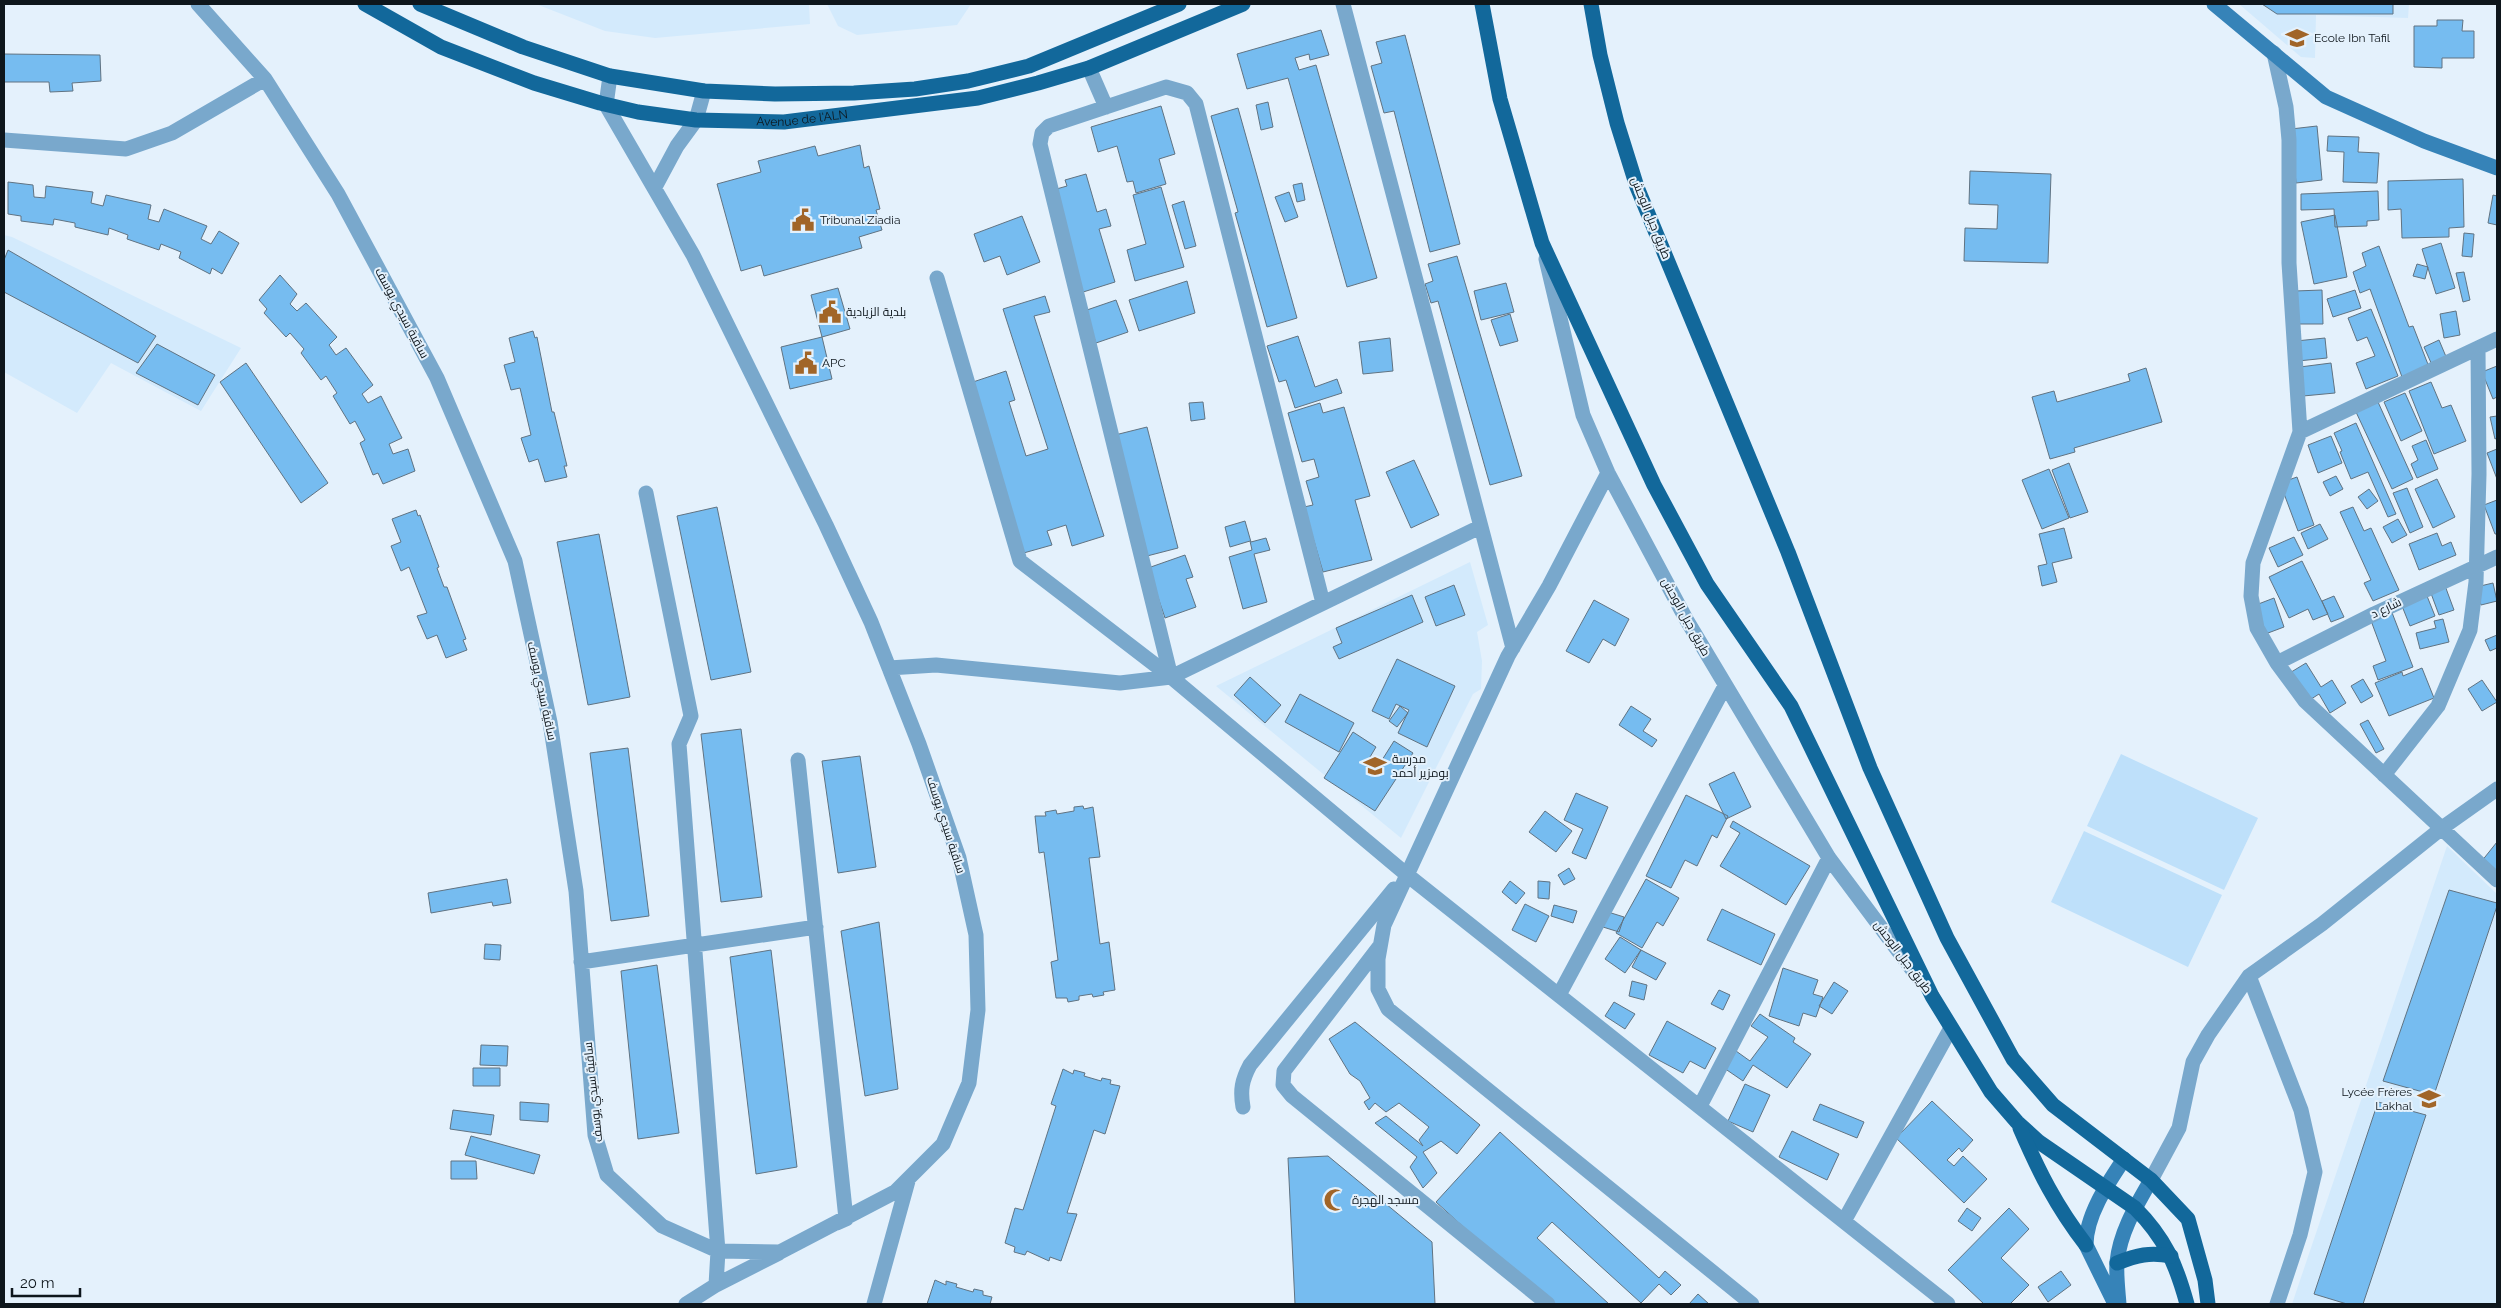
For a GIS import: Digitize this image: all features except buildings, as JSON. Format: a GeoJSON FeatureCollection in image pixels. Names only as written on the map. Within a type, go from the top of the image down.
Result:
{"type":"FeatureCollection","features":[{"type":"Feature","properties":{"kind":"main road","name":"Avenue de l'ALN"},"geometry":{"type":"LineString","coordinates":[[365,4],[441,47],[534,83],[606,105],[638,112],[696,120],[784,122],[860,111],[920,107],[978,98],[1089,68],[1243,4]]}},
{"type":"Feature","properties":{"kind":"main road"},"geometry":{"type":"LineString","coordinates":[[420,4],[523,47],[610,76],[663,86],[704,91],[775,94],[854,93],[915,89],[968,81],[1028,66],[1179,4]]}},
{"type":"Feature","properties":{"kind":"main road","name":"طريق جبل الوحش"},"geometry":{"type":"LineString","coordinates":[[1482,4],[1500,98],[1542,243],[1654,485],[1707,584],[1791,706],[1932,996]]}},
{"type":"Feature","properties":{"kind":"main road","name":"طريق جبل الوحش"},"geometry":{"type":"LineString","coordinates":[[1591,4],[1602,64],[1617,123],[1637,187],[1788,552],[1870,768],[1947,938],[2013,1059],[2052,1105],[2151,1180],[2188,1219],[2205,1280],[2208,1304]]}},
{"type":"Feature","properties":{"kind":"main road"},"geometry":{"type":"LineString","coordinates":[[2214,4],[2326,97],[2424,141],[2497,168]]}},
{"type":"Feature","properties":{"kind":"main road"},"geometry":{"type":"LineString","coordinates":[[1932,996],[1991,1092],[2017,1122],[2039,1142],[2135,1208],[2165,1242],[2177,1269],[2187,1304]]}},
{"type":"Feature","properties":{"kind":"main road"},"geometry":{"type":"LineString","coordinates":[[2017,1122],[2042,1178],[2062,1214],[2086,1245],[2115,1304]]}},
{"type":"Feature","properties":{"kind":"main road"},"geometry":{"type":"LineString","coordinates":[[2086,1245],[2089,1226],[2106,1189],[2124,1159]]}},
{"type":"Feature","properties":{"kind":"main road"},"geometry":{"type":"LineString","coordinates":[[2119,1304],[2117,1263],[2121,1240],[2135,1208],[2151,1180]]}},
{"type":"Feature","properties":{"kind":"main road"},"geometry":{"type":"LineString","coordinates":[[2117,1263],[2138,1254],[2155,1253],[2171,1256]]}},
{"type":"Feature","properties":{"kind":"street","name":"ساقية سيدي يوسف"},"geometry":{"type":"LineString","coordinates":[[198,4],[266,79],[338,194],[437,378],[515,561],[550,722],[576,890],[595,1134],[607,1175],[662,1226],[718,1251],[780,1252],[895,1192],[943,1144],[969,1084],[978,1010],[976,935],[959,858],[871,622],[826,525],[693,255],[656,187],[606,105]]}},
{"type":"Feature","properties":{"kind":"street"},"geometry":{"type":"LineString","coordinates":[[1343,4],[1513,648]]}},
{"type":"Feature","properties":{"kind":"street"},"geometry":{"type":"LineString","coordinates":[[2274,53],[2286,107],[2290,140],[2289,263],[2300,432],[2253,563],[2251,596],[2257,628],[2305,702],[2497,880]]}},
{"type":"Feature","properties":{"kind":"street"},"geometry":{"type":"LineString","coordinates":[[1089,68],[1106,107]]}},
{"type":"Feature","properties":{"kind":"street"},"geometry":{"type":"LineString","coordinates":[[606,105],[610,76]]}},
{"type":"Feature","properties":{"kind":"street"},"geometry":{"type":"LineString","coordinates":[[4,140],[126,149],[172,133],[266,79]]}},
{"type":"Feature","properties":{"kind":"street"},"geometry":{"type":"LineString","coordinates":[[1171,677],[1040,144],[1042,133],[1049,126],[1166,87],[1188,93],[1196,104],[1323,603]]}},
{"type":"Feature","properties":{"kind":"street"},"geometry":{"type":"LineString","coordinates":[[656,187],[677,146],[696,120],[704,91]]}},
{"type":"Feature","properties":{"kind":"street","name":"طريق جبل الوحش"},"geometry":{"type":"LineString","coordinates":[[1542,243],[1583,415],[1608,473],[1686,619],[1829,858],[1932,996]]}},
{"type":"Feature","properties":{"kind":"street"},"geometry":{"type":"LineString","coordinates":[[937,278],[1020,561],[1171,677],[1406,874],[1948,1304]]}},
{"type":"Feature","properties":{"kind":"street"},"geometry":{"type":"LineString","coordinates":[[2300,432],[2497,339]]}},
{"type":"Feature","properties":{"kind":"street"},"geometry":{"type":"LineString","coordinates":[[2384,775],[2438,706],[2470,630],[2476,582],[2479,474],[2478,348]]}},
{"type":"Feature","properties":{"kind":"street"},"geometry":{"type":"LineString","coordinates":[[1608,473],[1549,586],[1513,648],[1406,874],[1384,924],[1378,958],[1378,989],[1388,1009],[1752,1304]]}},
{"type":"Feature","properties":{"kind":"street"},"geometry":{"type":"LineString","coordinates":[[646,493],[691,716],[679,744],[718,1251],[716,1285]]}},
{"type":"Feature","properties":{"kind":"street"},"geometry":{"type":"LineString","coordinates":[[889,668],[936,665],[1120,683],[1171,677],[1480,527]]}},
{"type":"Feature","properties":{"kind":"street","name":"شارع د"},"geometry":{"type":"LineString","coordinates":[[2278,663],[2374,614],[2497,557]]}},
{"type":"Feature","properties":{"kind":"street"},"geometry":{"type":"LineString","coordinates":[[1559,995],[1725,686]]}},
{"type":"Feature","properties":{"kind":"street"},"geometry":{"type":"LineString","coordinates":[[686,1304],[716,1285],[846,1219],[798,760]]}},
{"type":"Feature","properties":{"kind":"street"},"geometry":{"type":"LineString","coordinates":[[2151,1180],[2178,1128],[2193,1062],[2208,1035],[2248,976],[2322,924],[2442,828],[2497,789]]}},
{"type":"Feature","properties":{"kind":"street"},"geometry":{"type":"LineString","coordinates":[[1700,1106],[1829,858]]}},
{"type":"Feature","properties":{"kind":"street"},"geometry":{"type":"LineString","coordinates":[[1243,1107],[1240,1090],[1243,1077],[1250,1064],[1406,874]]}},
{"type":"Feature","properties":{"kind":"street"},"geometry":{"type":"LineString","coordinates":[[582,962],[816,927]]}},
{"type":"Feature","properties":{"kind":"street"},"geometry":{"type":"LineString","coordinates":[[1380,946],[1284,1071],[1283,1084],[1292,1096],[1548,1304]]}},
{"type":"Feature","properties":{"kind":"street"},"geometry":{"type":"LineString","coordinates":[[2248,976],[2300,1110],[2315,1172],[2300,1234],[2277,1304]]}},
{"type":"Feature","properties":{"kind":"street"},"geometry":{"type":"LineString","coordinates":[[1844,1221],[1951,1028]]}},
{"type":"Feature","properties":{"kind":"street"},"geometry":{"type":"LineString","coordinates":[[874,1304],[908,1181]]}},
{"type":"Feature","properties":{"kind":"shaded area"},"geometry":{"type":"Polygon","coordinates":[[[536,4],[809,4],[810,24],[655,38],[605,31],[536,4]]]}},
{"type":"Feature","properties":{"kind":"shaded area"},"geometry":{"type":"Polygon","coordinates":[[[827,4],[971,4],[957,25],[857,35],[838,26],[827,4]]]}},
{"type":"Feature","properties":{"kind":"shaded area","name":"Ecole Ibn Tafil"},"geometry":{"type":"Polygon","coordinates":[[[2239,4],[2409,4],[2408,18],[2316,15],[2315,58],[2301,57],[2239,4]]]}},
{"type":"Feature","properties":{"kind":"shaded area"},"geometry":{"type":"Polygon","coordinates":[[[4,235],[12,237],[241,348],[201,411],[111,363],[77,413],[4,372],[4,235]]]}},
{"type":"Feature","properties":{"kind":"shaded area","name":"مدرسة بومزير أحمد"},"geometry":{"type":"Polygon","coordinates":[[[1470,562],[1488,625],[1477,632],[1482,661],[1481,689],[1473,694],[1401,838],[1216,686],[1470,562]]]}},
{"type":"Feature","properties":{"kind":"shaded area"},"geometry":{"type":"Polygon","coordinates":[[[2121,754],[2258,818],[2224,890],[2087,826],[2121,754]]]}},
{"type":"Feature","properties":{"kind":"shaded area"},"geometry":{"type":"Polygon","coordinates":[[[2084,831],[2222,895],[2188,967],[2051,902],[2084,831]]]}},
{"type":"Feature","properties":{"kind":"shaded area","name":"Lycée Frères Lakhal"},"geometry":{"type":"Polygon","coordinates":[[[2447,846],[2497,894],[2497,1304],[2292,1304],[2447,846]]]}},
{"type":"Feature","properties":{"kind":"place","name":"Ecole Ibn Tafil"},"geometry":{"type":"Point","coordinates":[2297,38]}},
{"type":"Feature","properties":{"kind":"place","name":"Tribunal Ziadia"},"geometry":{"type":"Point","coordinates":[803,220]}},
{"type":"Feature","properties":{"kind":"place","name":"بلدية الزيادية"},"geometry":{"type":"Point","coordinates":[830,312]}},
{"type":"Feature","properties":{"kind":"place","name":"APC"},"geometry":{"type":"Point","coordinates":[806,363]}},
{"type":"Feature","properties":{"kind":"place","name":"مدرسة بومزير أحمد"},"geometry":{"type":"Point","coordinates":[1375,766]}},
{"type":"Feature","properties":{"kind":"place","name":"Lycée Frères Lakhal"},"geometry":{"type":"Point","coordinates":[2429,1099]}},
{"type":"Feature","properties":{"kind":"place","name":"مسجد الهجرة"},"geometry":{"type":"Point","coordinates":[1335,1200]}}]}
